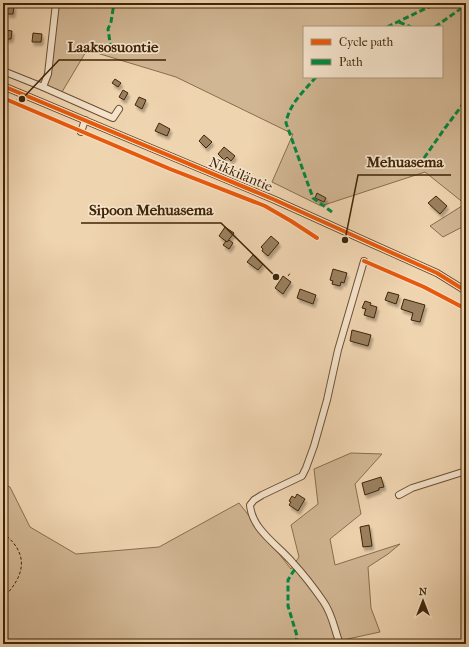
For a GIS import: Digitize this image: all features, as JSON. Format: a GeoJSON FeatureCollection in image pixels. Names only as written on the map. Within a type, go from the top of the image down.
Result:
{"type":"FeatureCollection","features":[{"type":"Feature","properties":{"kind":"street"},"geometry":{"type":"LineString","coordinates":[[42,87],[48,74],[56,3]]}},
{"type":"Feature","properties":{"kind":"street"},"geometry":{"type":"LineString","coordinates":[[3,71],[113,118],[119,109]]}},
{"type":"Feature","properties":{"kind":"street","name":"Nikkiläntie"},"geometry":{"type":"LineString","coordinates":[[3,86],[275,200],[437,273],[466,291]]}},
{"type":"Feature","properties":{"kind":"street"},"geometry":{"type":"LineString","coordinates":[[81,132],[85,120]]}},
{"type":"Feature","properties":{"kind":"street"},"geometry":{"type":"LineString","coordinates":[[340,644],[329,610],[292,562],[259,527],[252,516],[250,505],[254,500],[262,495],[302,476],[306,468],[327,400],[338,350],[364,261]]}},
{"type":"Feature","properties":{"kind":"street"},"geometry":{"type":"LineString","coordinates":[[400,495],[412,488],[466,471]]}},
{"type":"Feature","properties":{"kind":"path"},"geometry":{"type":"LineString","coordinates":[[9,101],[23,107]]}},
{"type":"Feature","properties":{"kind":"path"},"geometry":{"type":"LineString","coordinates":[[288,276],[290,272]]}},
{"type":"Feature","properties":{"kind":"path"},"geometry":{"type":"LineString","coordinates":[[3,532],[18,548],[22,557],[22,565],[16,581],[3,598]]}},
{"type":"Feature","properties":{"kind":"shaded area"},"geometry":{"type":"Polygon","coordinates":[[[56,3],[466,3],[466,225],[443,237],[430,226],[465,204],[425,172],[321,206],[272,182],[293,134],[176,77],[87,50],[62,92],[43,86],[56,3]]]}},
{"type":"Feature","properties":{"kind":"shaded area"},"geometry":{"type":"Polygon","coordinates":[[[351,453],[382,454],[355,484],[361,514],[330,539],[335,565],[400,544],[368,567],[371,608],[380,632],[329,644],[3,644],[3,484],[10,487],[30,527],[76,554],[159,547],[239,503],[291,569],[299,557],[291,525],[318,504],[314,469],[351,453]]]}},
{"type":"Feature","properties":{"kind":"building"},"geometry":{"type":"Polygon","coordinates":[[[8,5],[14,6],[13,14],[7,14],[8,5]]]}},
{"type":"Feature","properties":{"kind":"building"},"geometry":{"type":"Polygon","coordinates":[[[5,30],[12,31],[11,39],[5,39],[5,30]]]}},
{"type":"Feature","properties":{"kind":"building"},"geometry":{"type":"Polygon","coordinates":[[[33,33],[42,34],[41,42],[32,42],[33,33]]]}},
{"type":"Feature","properties":{"kind":"building"},"geometry":{"type":"Polygon","coordinates":[[[115,79],[121,83],[118,87],[112,83],[115,79]]]}},
{"type":"Feature","properties":{"kind":"building"},"geometry":{"type":"Polygon","coordinates":[[[123,90],[128,93],[124,100],[119,97],[123,90]]]}},
{"type":"Feature","properties":{"kind":"building"},"geometry":{"type":"Polygon","coordinates":[[[139,97],[146,100],[142,109],[135,105],[139,97]]]}},
{"type":"Feature","properties":{"kind":"building"},"geometry":{"type":"Polygon","coordinates":[[[159,123],[170,129],[167,136],[155,131],[159,123]]]}},
{"type":"Feature","properties":{"kind":"building"},"geometry":{"type":"Polygon","coordinates":[[[204,135],[212,142],[206,148],[199,141],[204,135]]]}},
{"type":"Feature","properties":{"kind":"building"},"geometry":{"type":"Polygon","coordinates":[[[224,147],[235,156],[231,161],[227,157],[224,160],[218,154],[224,147]]]}},
{"type":"Feature","properties":{"kind":"building"},"geometry":{"type":"Polygon","coordinates":[[[317,193],[326,198],[324,202],[315,198],[317,193]]]}},
{"type":"Feature","properties":{"kind":"building"},"geometry":{"type":"Polygon","coordinates":[[[436,196],[447,206],[440,214],[428,203],[436,196]]]}},
{"type":"Feature","properties":{"kind":"building"},"geometry":{"type":"Polygon","coordinates":[[[225,227],[234,233],[227,242],[219,236],[225,227]]]}},
{"type":"Feature","properties":{"kind":"building"},"geometry":{"type":"Polygon","coordinates":[[[271,236],[279,243],[268,256],[262,251],[263,249],[261,247],[271,236]]]}},
{"type":"Feature","properties":{"kind":"building"},"geometry":{"type":"Polygon","coordinates":[[[229,240],[233,243],[229,249],[223,245],[229,240]]]}},
{"type":"Feature","properties":{"kind":"building"},"geometry":{"type":"Polygon","coordinates":[[[253,255],[263,264],[258,270],[247,262],[253,255]]]}},
{"type":"Feature","properties":{"kind":"building"},"geometry":{"type":"Polygon","coordinates":[[[333,269],[347,273],[344,283],[341,282],[340,286],[332,284],[333,281],[330,280],[333,269]]]}},
{"type":"Feature","properties":{"kind":"building"},"geometry":{"type":"Polygon","coordinates":[[[283,276],[291,282],[283,294],[275,288],[283,276]]]}},
{"type":"Feature","properties":{"kind":"building"},"geometry":{"type":"Polygon","coordinates":[[[300,289],[316,295],[313,304],[297,298],[300,289]]]}},
{"type":"Feature","properties":{"kind":"building"},"geometry":{"type":"Polygon","coordinates":[[[388,292],[399,295],[396,304],[385,300],[388,292]]]}},
{"type":"Feature","properties":{"kind":"building"},"geometry":{"type":"Polygon","coordinates":[[[404,299],[425,305],[420,322],[411,320],[413,313],[401,309],[404,299]]]}},
{"type":"Feature","properties":{"kind":"building"},"geometry":{"type":"Polygon","coordinates":[[[365,301],[371,303],[370,305],[377,307],[374,318],[364,315],[366,309],[362,308],[365,301]]]}},
{"type":"Feature","properties":{"kind":"building"},"geometry":{"type":"Polygon","coordinates":[[[352,330],[371,335],[368,346],[350,341],[352,330]]]}},
{"type":"Feature","properties":{"kind":"building"},"geometry":{"type":"Polygon","coordinates":[[[381,477],[384,487],[365,495],[362,483],[381,477]]]}},
{"type":"Feature","properties":{"kind":"building"},"geometry":{"type":"Polygon","coordinates":[[[297,494],[305,499],[298,511],[289,505],[291,502],[289,501],[292,496],[295,498],[297,494]]]}},
{"type":"Feature","properties":{"kind":"building"},"geometry":{"type":"Polygon","coordinates":[[[369,525],[372,546],[363,547],[360,527],[369,525]]]}},
{"type":"Feature","properties":{"kind":"marked path"},"geometry":{"type":"LineString","coordinates":[[111,49],[108,29],[111,22],[114,3]]}},
{"type":"Feature","properties":{"kind":"marked path"},"geometry":{"type":"LineString","coordinates":[[389,26],[437,3]]}},
{"type":"Feature","properties":{"kind":"marked path"},"geometry":{"type":"LineString","coordinates":[[436,26],[466,5]]}},
{"type":"Feature","properties":{"kind":"marked path"},"geometry":{"type":"LineString","coordinates":[[399,22],[409,26]]}},
{"type":"Feature","properties":{"kind":"marked path"},"geometry":{"type":"LineString","coordinates":[[315,78],[290,110],[286,123],[313,198],[332,212]]}},
{"type":"Feature","properties":{"kind":"marked path"},"geometry":{"type":"LineString","coordinates":[[424,158],[466,100]]}},
{"type":"Feature","properties":{"kind":"marked path"},"geometry":{"type":"LineString","coordinates":[[295,644],[297,636],[288,606],[288,580],[296,567]]}},
{"type":"Feature","properties":{"kind":"cycle path"},"geometry":{"type":"LineString","coordinates":[[3,86],[275,200],[437,273],[466,291]]}},
{"type":"Feature","properties":{"kind":"cycle path"},"geometry":{"type":"LineString","coordinates":[[3,98],[170,169],[265,206],[317,238]]}},
{"type":"Feature","properties":{"kind":"cycle path"},"geometry":{"type":"LineString","coordinates":[[364,261],[424,287],[466,309]]}},
{"type":"Feature","properties":{"kind":"place","name":"Laaksosuontie"},"geometry":{"type":"Point","coordinates":[22,99]}},
{"type":"Feature","properties":{"kind":"place","name":"Mehuasema"},"geometry":{"type":"Point","coordinates":[345,240]}},
{"type":"Feature","properties":{"kind":"place","name":"Sipoon Mehuasema"},"geometry":{"type":"Point","coordinates":[276,277]}}]}
